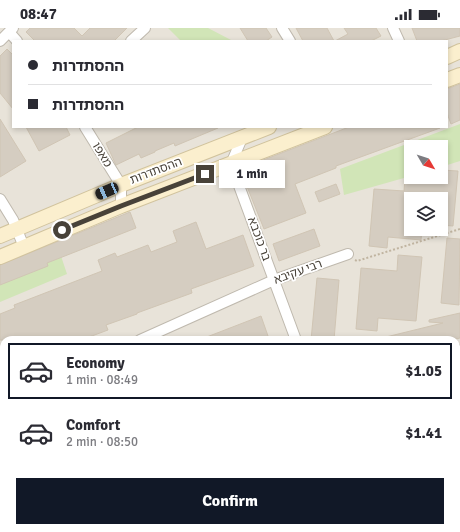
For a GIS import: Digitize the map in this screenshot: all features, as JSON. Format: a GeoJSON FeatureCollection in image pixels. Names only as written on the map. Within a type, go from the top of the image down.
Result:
{"type":"FeatureCollection","features":[{"type":"Feature","properties":{"kind":"street"},"geometry":{"type":"LineString","coordinates":[[132,40],[145,28]]}},
{"type":"Feature","properties":{"kind":"street"},"geometry":{"type":"LineString","coordinates":[[282,28],[289,40]]}},
{"type":"Feature","properties":{"kind":"street"},"geometry":{"type":"LineString","coordinates":[[393,28],[399,40]]}},
{"type":"Feature","properties":{"kind":"street"},"geometry":{"type":"LineString","coordinates":[[0,41],[11,30],[16,40]]}},
{"type":"Feature","properties":{"kind":"street"},"geometry":{"type":"LineString","coordinates":[[448,57],[460,51]]}},
{"type":"Feature","properties":{"kind":"street"},"geometry":{"type":"LineString","coordinates":[[448,80],[460,75]]}},
{"type":"Feature","properties":{"kind":"street","name":"מאפו"},"geometry":{"type":"LineString","coordinates":[[86,128],[121,185]]}},
{"type":"Feature","properties":{"kind":"street","name":"ההסתדרות"},"geometry":{"type":"LineString","coordinates":[[0,236],[121,185],[267,128]]}},
{"type":"Feature","properties":{"kind":"street","name":"ההסתדרות"},"geometry":{"type":"LineString","coordinates":[[0,257],[121,206],[322,128]]}},
{"type":"Feature","properties":{"kind":"street"},"geometry":{"type":"LineString","coordinates":[[232,164],[242,138]]}},
{"type":"Feature","properties":{"kind":"street","name":"בר כוכבא"},"geometry":{"type":"LineString","coordinates":[[232,164],[295,336]]}},
{"type":"Feature","properties":{"kind":"street"},"geometry":{"type":"LineString","coordinates":[[121,185],[121,206]]}},
{"type":"Feature","properties":{"kind":"street"},"geometry":{"type":"LineString","coordinates":[[0,199],[17,229],[24,247]]}},
{"type":"Feature","properties":{"kind":"street","name":"רבי עקיבא"},"geometry":{"type":"LineString","coordinates":[[149,336],[274,280],[348,254]]}},
{"type":"Feature","properties":{"kind":"path"},"geometry":{"type":"LineString","coordinates":[[348,254],[357,261],[460,229]]}},
{"type":"Feature","properties":{"kind":"shaded area"},"geometry":{"type":"Polygon","coordinates":[[[0,28],[460,28],[460,336],[0,336],[0,28]]]}},
{"type":"Feature","properties":{"kind":"green space"},"geometry":{"type":"Polygon","coordinates":[[[168,28],[208,28],[231,40],[180,40],[168,28]]]}},
{"type":"Feature","properties":{"kind":"green space"},"geometry":{"type":"Polygon","coordinates":[[[460,124],[460,161],[448,165],[448,140],[417,140],[460,124]]]}},
{"type":"Feature","properties":{"kind":"green space"},"geometry":{"type":"Polygon","coordinates":[[[404,145],[404,178],[344,195],[340,169],[404,145]]]}},
{"type":"Feature","properties":{"kind":"green space"},"geometry":{"type":"Polygon","coordinates":[[[61,256],[67,274],[0,302],[0,281],[61,256]]]}},
{"type":"Feature","properties":{"kind":"building"},"geometry":{"type":"Polygon","coordinates":[[[30,28],[74,28],[82,36],[90,28],[127,28],[115,40],[34,40],[26,32],[30,28]]]}},
{"type":"Feature","properties":{"kind":"building"},"geometry":{"type":"Polygon","coordinates":[[[240,28],[266,28],[272,37],[268,40],[247,40],[240,28]]]}},
{"type":"Feature","properties":{"kind":"building"},"geometry":{"type":"Polygon","coordinates":[[[296,28],[327,28],[333,40],[302,40],[296,28]]]}},
{"type":"Feature","properties":{"kind":"building"},"geometry":{"type":"Polygon","coordinates":[[[344,28],[376,28],[381,36],[373,40],[337,40],[348,34],[344,28]]]}},
{"type":"Feature","properties":{"kind":"building"},"geometry":{"type":"Polygon","coordinates":[[[412,28],[460,28],[460,36],[445,40],[417,40],[412,28]]]}},
{"type":"Feature","properties":{"kind":"building"},"geometry":{"type":"Polygon","coordinates":[[[7,49],[12,54],[12,108],[0,93],[0,56],[7,49]]]}},
{"type":"Feature","properties":{"kind":"building"},"geometry":{"type":"Polygon","coordinates":[[[460,84],[460,120],[451,124],[448,116],[448,89],[460,84]]]}},
{"type":"Feature","properties":{"kind":"building"},"geometry":{"type":"Polygon","coordinates":[[[0,119],[26,161],[0,177],[0,119]]]}},
{"type":"Feature","properties":{"kind":"building"},"geometry":{"type":"Polygon","coordinates":[[[27,128],[66,128],[70,135],[39,151],[27,128]]]}},
{"type":"Feature","properties":{"kind":"building"},"geometry":{"type":"Polygon","coordinates":[[[136,128],[218,128],[175,146],[174,143],[141,158],[139,154],[116,165],[106,143],[136,128]]]}},
{"type":"Feature","properties":{"kind":"building"},"geometry":{"type":"Polygon","coordinates":[[[346,128],[440,128],[336,166],[336,168],[295,184],[306,213],[264,229],[240,169],[346,128]]]}},
{"type":"Feature","properties":{"kind":"building"},"geometry":{"type":"Polygon","coordinates":[[[448,170],[458,171],[453,226],[448,226],[448,192],[404,192],[404,236],[421,236],[421,240],[388,237],[387,248],[369,246],[374,189],[404,191],[405,184],[448,184],[448,170]]]}},
{"type":"Feature","properties":{"kind":"building"},"geometry":{"type":"Polygon","coordinates":[[[336,184],[340,194],[319,202],[315,192],[336,184]]]}},
{"type":"Feature","properties":{"kind":"building"},"geometry":{"type":"Polygon","coordinates":[[[130,212],[136,228],[47,263],[48,266],[0,285],[0,265],[130,212]]]}},
{"type":"Feature","properties":{"kind":"building"},"geometry":{"type":"Polygon","coordinates":[[[196,222],[206,249],[243,235],[254,266],[191,289],[192,293],[106,325],[108,330],[92,336],[0,336],[0,314],[15,308],[14,305],[102,271],[98,260],[115,253],[117,257],[148,245],[151,252],[177,242],[173,231],[196,222]]]}},
{"type":"Feature","properties":{"kind":"building"},"geometry":{"type":"Polygon","coordinates":[[[314,229],[320,246],[279,261],[273,244],[314,229]]]}},
{"type":"Feature","properties":{"kind":"building"},"geometry":{"type":"Polygon","coordinates":[[[447,238],[460,239],[459,305],[441,303],[447,238]]]}},
{"type":"Feature","properties":{"kind":"building"},"geometry":{"type":"Polygon","coordinates":[[[398,255],[422,257],[416,321],[378,318],[377,331],[356,329],[361,268],[397,271],[398,255]]]}},
{"type":"Feature","properties":{"kind":"building"},"geometry":{"type":"Polygon","coordinates":[[[317,278],[339,280],[334,336],[311,336],[317,278]]]}},
{"type":"Feature","properties":{"kind":"building"},"geometry":{"type":"Polygon","coordinates":[[[460,313],[460,336],[390,336],[443,323],[429,322],[429,320],[460,313]]]}},
{"type":"Feature","properties":{"kind":"building"},"geometry":{"type":"Polygon","coordinates":[[[261,316],[268,336],[209,336],[261,316]]]}},
{"type":"Feature","properties":{"kind":"route"},"geometry":{"type":"LineString","coordinates":[[62,230],[205,174]]}}]}
